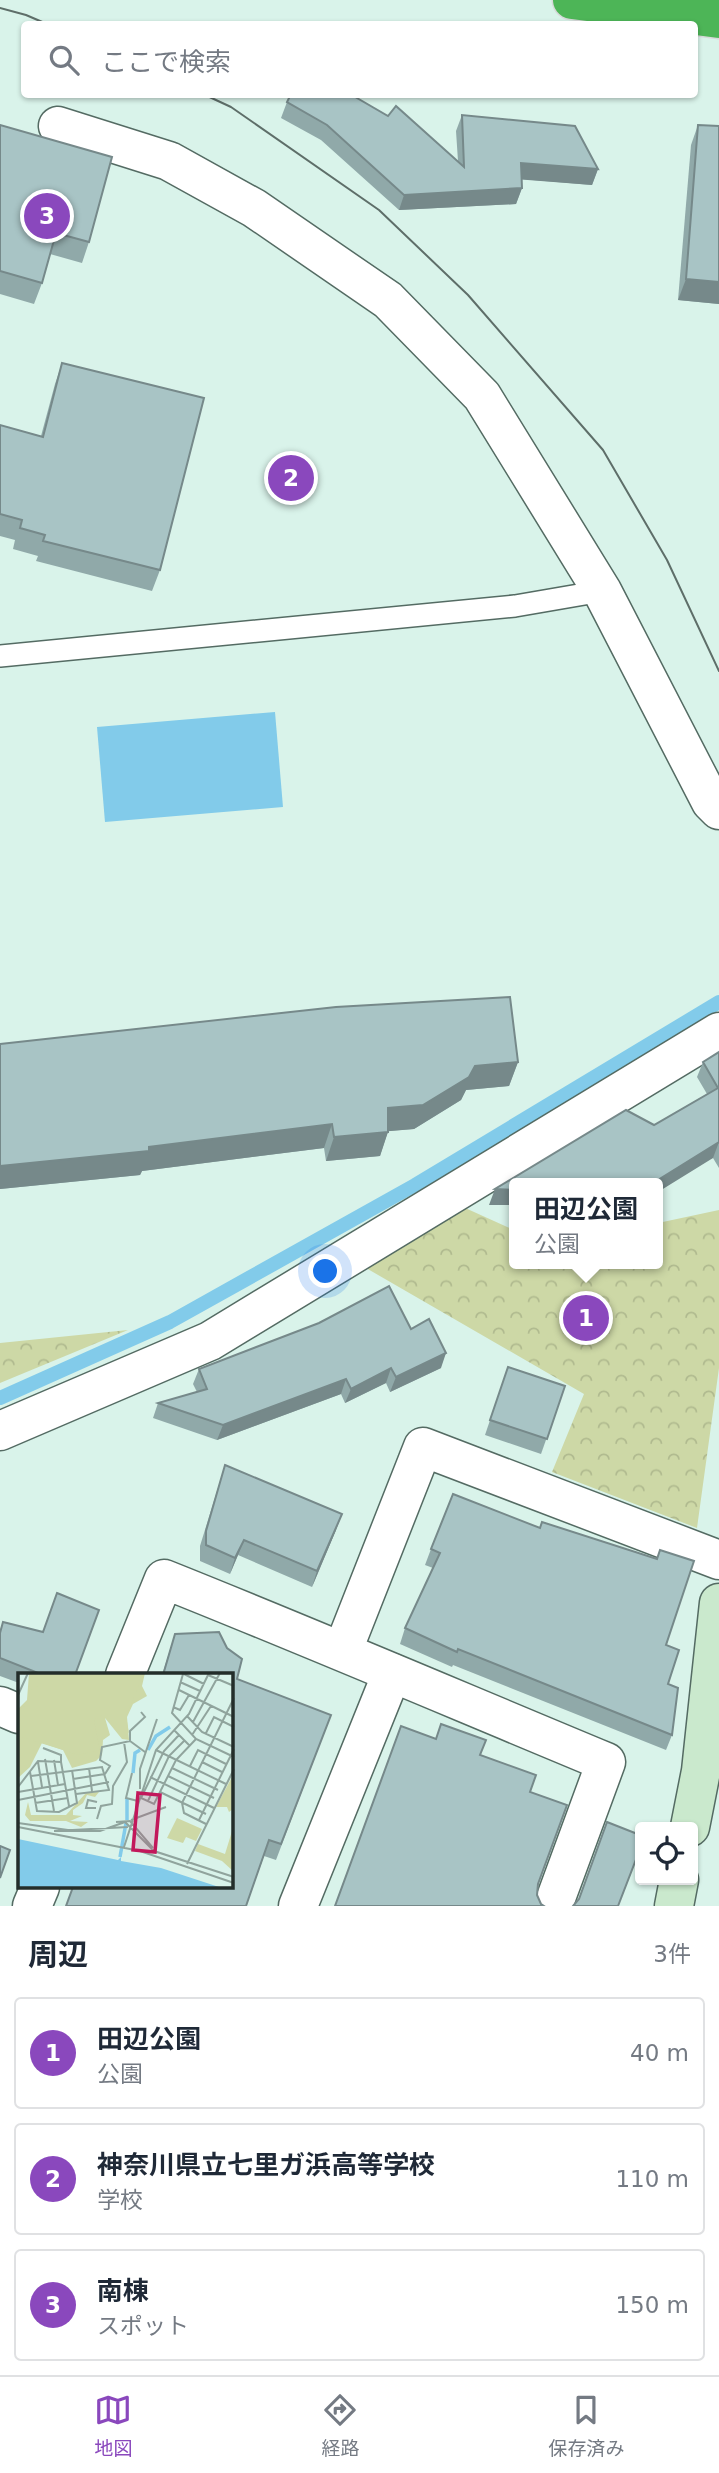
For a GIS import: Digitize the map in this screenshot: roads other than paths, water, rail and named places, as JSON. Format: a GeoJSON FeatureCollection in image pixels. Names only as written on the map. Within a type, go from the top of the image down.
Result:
{"type":"FeatureCollection","features":[{"type":"Feature","properties":{"kind":"highway"},"geometry":{"type":"LineString","coordinates":[[572,0],[719,19]]}},
{"type":"Feature","properties":{"kind":"street"},"geometry":{"type":"LineString","coordinates":[[58,125],[169,161],[254,208],[388,300],[482,396],[602,591],[711,802],[719,810]]}},
{"type":"Feature","properties":{"kind":"street"},"geometry":{"type":"LineString","coordinates":[[0,1431],[210,1341],[719,1032]]}},
{"type":"Feature","properties":{"kind":"street"},"geometry":{"type":"LineString","coordinates":[[343,1650],[423,1447],[719,1560]]}},
{"type":"Feature","properties":{"kind":"street"},"geometry":{"type":"LineString","coordinates":[[126,1673],[164,1579],[343,1650],[606,1762],[553,1906]]}},
{"type":"Feature","properties":{"kind":"street"},"geometry":{"type":"LineString","coordinates":[[691,1822],[701,1771],[717,1643],[719,1603]]}},
{"type":"Feature","properties":{"kind":"street"},"geometry":{"type":"LineString","coordinates":[[298,1906],[392,1673]]}},
{"type":"Feature","properties":{"kind":"street"},"geometry":{"type":"LineString","coordinates":[[0,1706],[18,1714]]}},
{"type":"Feature","properties":{"kind":"street"},"geometry":{"type":"LineString","coordinates":[[674,1906],[678,1885]]}},
{"type":"Feature","properties":{"kind":"street"},"geometry":{"type":"LineString","coordinates":[[32,1906],[40,1888]]}},
{"type":"Feature","properties":{"kind":"lane"},"geometry":{"type":"LineString","coordinates":[[0,656],[515,606],[602,591]]}},
{"type":"Feature","properties":{"kind":"water"},"geometry":{"type":"Polygon","coordinates":[[[275,712],[283,807],[105,822],[97,727],[275,712]]]}},
{"type":"Feature","properties":{"kind":"waterway"},"geometry":{"type":"LineString","coordinates":[[0,1398],[170,1322],[415,1185],[719,1002]]}},
{"type":"Feature","properties":{"kind":"tram line"},"geometry":{"type":"LineString","coordinates":[[0,8],[40,21]]}},
{"type":"Feature","properties":{"kind":"tram line"},"geometry":{"type":"LineString","coordinates":[[212,98],[231,107],[379,210],[468,295],[603,450],[667,560],[719,671]]}},
{"type":"Feature","properties":{"kind":"place","name":"南棟"},"geometry":{"type":"Point","coordinates":[47,216]}},
{"type":"Feature","properties":{"kind":"place","name":"神奈川県立七里ガ浜高等学校"},"geometry":{"type":"Point","coordinates":[291,478]}},
{"type":"Feature","properties":{"kind":"place","name":"田辺公園"},"geometry":{"type":"Point","coordinates":[586,1318]}}]}
